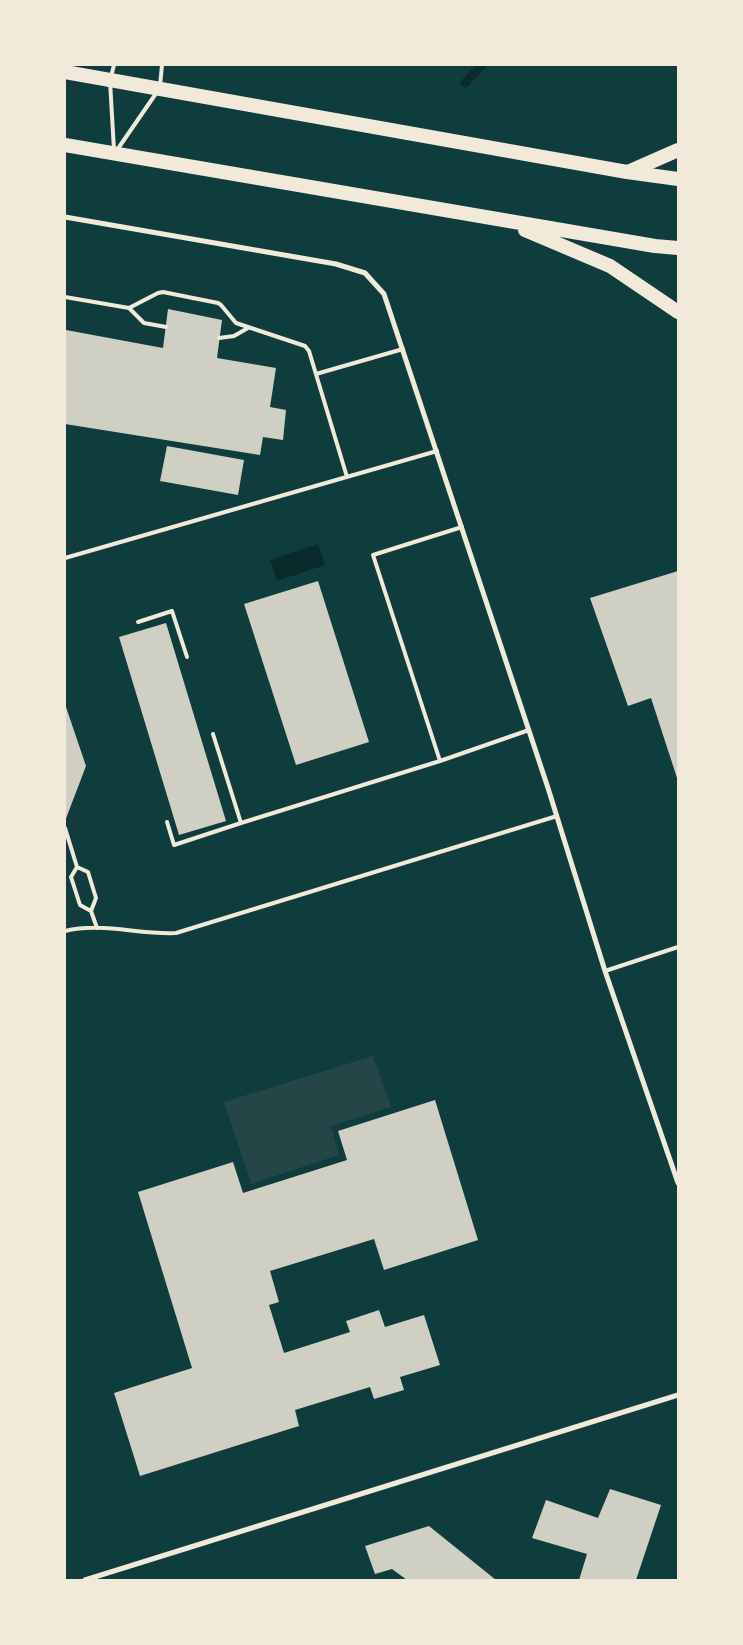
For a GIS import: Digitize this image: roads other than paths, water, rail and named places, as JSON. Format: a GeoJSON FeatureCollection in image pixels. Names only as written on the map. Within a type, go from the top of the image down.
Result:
{"type":"FeatureCollection","features":[{"type":"Feature","properties":{"kind":"highway"},"geometry":{"type":"LineString","coordinates":[[65,72],[628,172],[678,179]]}},
{"type":"Feature","properties":{"kind":"highway"},"geometry":{"type":"LineString","coordinates":[[65,146],[655,246],[678,248]]}},
{"type":"Feature","properties":{"kind":"highway"},"geometry":{"type":"LineString","coordinates":[[628,172],[678,150]]}},
{"type":"Feature","properties":{"kind":"highway"},"geometry":{"type":"LineString","coordinates":[[504,220],[610,266],[678,312]]}},
{"type":"Feature","properties":{"kind":"street"},"geometry":{"type":"LineString","coordinates":[[65,217],[336,264],[364,273],[384,294],[529,730],[605,971],[678,1184]]}},
{"type":"Feature","properties":{"kind":"street"},"geometry":{"type":"LineString","coordinates":[[85,1580],[678,1395]]}},
{"type":"Feature","properties":{"kind":"lane"},"geometry":{"type":"LineString","coordinates":[[114,65],[110,81],[114,154]]}},
{"type":"Feature","properties":{"kind":"lane"},"geometry":{"type":"LineString","coordinates":[[114,154],[159,90],[162,65]]}},
{"type":"Feature","properties":{"kind":"lane"},"geometry":{"type":"LineString","coordinates":[[129,308],[163,292],[220,304],[234,322],[305,346],[309,350],[347,477]]}},
{"type":"Feature","properties":{"kind":"lane"},"geometry":{"type":"LineString","coordinates":[[65,297],[129,308],[144,322],[166,327]]}},
{"type":"Feature","properties":{"kind":"lane"},"geometry":{"type":"LineString","coordinates":[[219,338],[234,336],[248,328]]}},
{"type":"Feature","properties":{"kind":"lane"},"geometry":{"type":"LineString","coordinates":[[316,374],[403,349]]}},
{"type":"Feature","properties":{"kind":"lane"},"geometry":{"type":"LineString","coordinates":[[65,558],[437,451]]}},
{"type":"Feature","properties":{"kind":"lane"},"geometry":{"type":"LineString","coordinates":[[440,761],[373,555],[462,527]]}},
{"type":"Feature","properties":{"kind":"lane"},"geometry":{"type":"LineString","coordinates":[[138,622],[172,611],[187,657]]}},
{"type":"Feature","properties":{"kind":"lane"},"geometry":{"type":"LineString","coordinates":[[166,822],[174,845],[440,761],[529,730]]}},
{"type":"Feature","properties":{"kind":"lane"},"geometry":{"type":"LineString","coordinates":[[213,734],[241,823]]}},
{"type":"Feature","properties":{"kind":"lane"},"geometry":{"type":"LineString","coordinates":[[65,930],[97,928],[136,930],[157,934],[176,933],[557,816]]}},
{"type":"Feature","properties":{"kind":"lane"},"geometry":{"type":"LineString","coordinates":[[65,828],[77,867],[71,877],[80,905],[91,911]]}},
{"type":"Feature","properties":{"kind":"lane"},"geometry":{"type":"LineString","coordinates":[[77,867],[88,872],[96,898],[91,911],[97,928]]}},
{"type":"Feature","properties":{"kind":"lane"},"geometry":{"type":"LineString","coordinates":[[605,971],[678,947]]}},
{"type":"Feature","properties":{"kind":"waterway"},"geometry":{"type":"LineString","coordinates":[[465,83],[482,65]]}}]}
